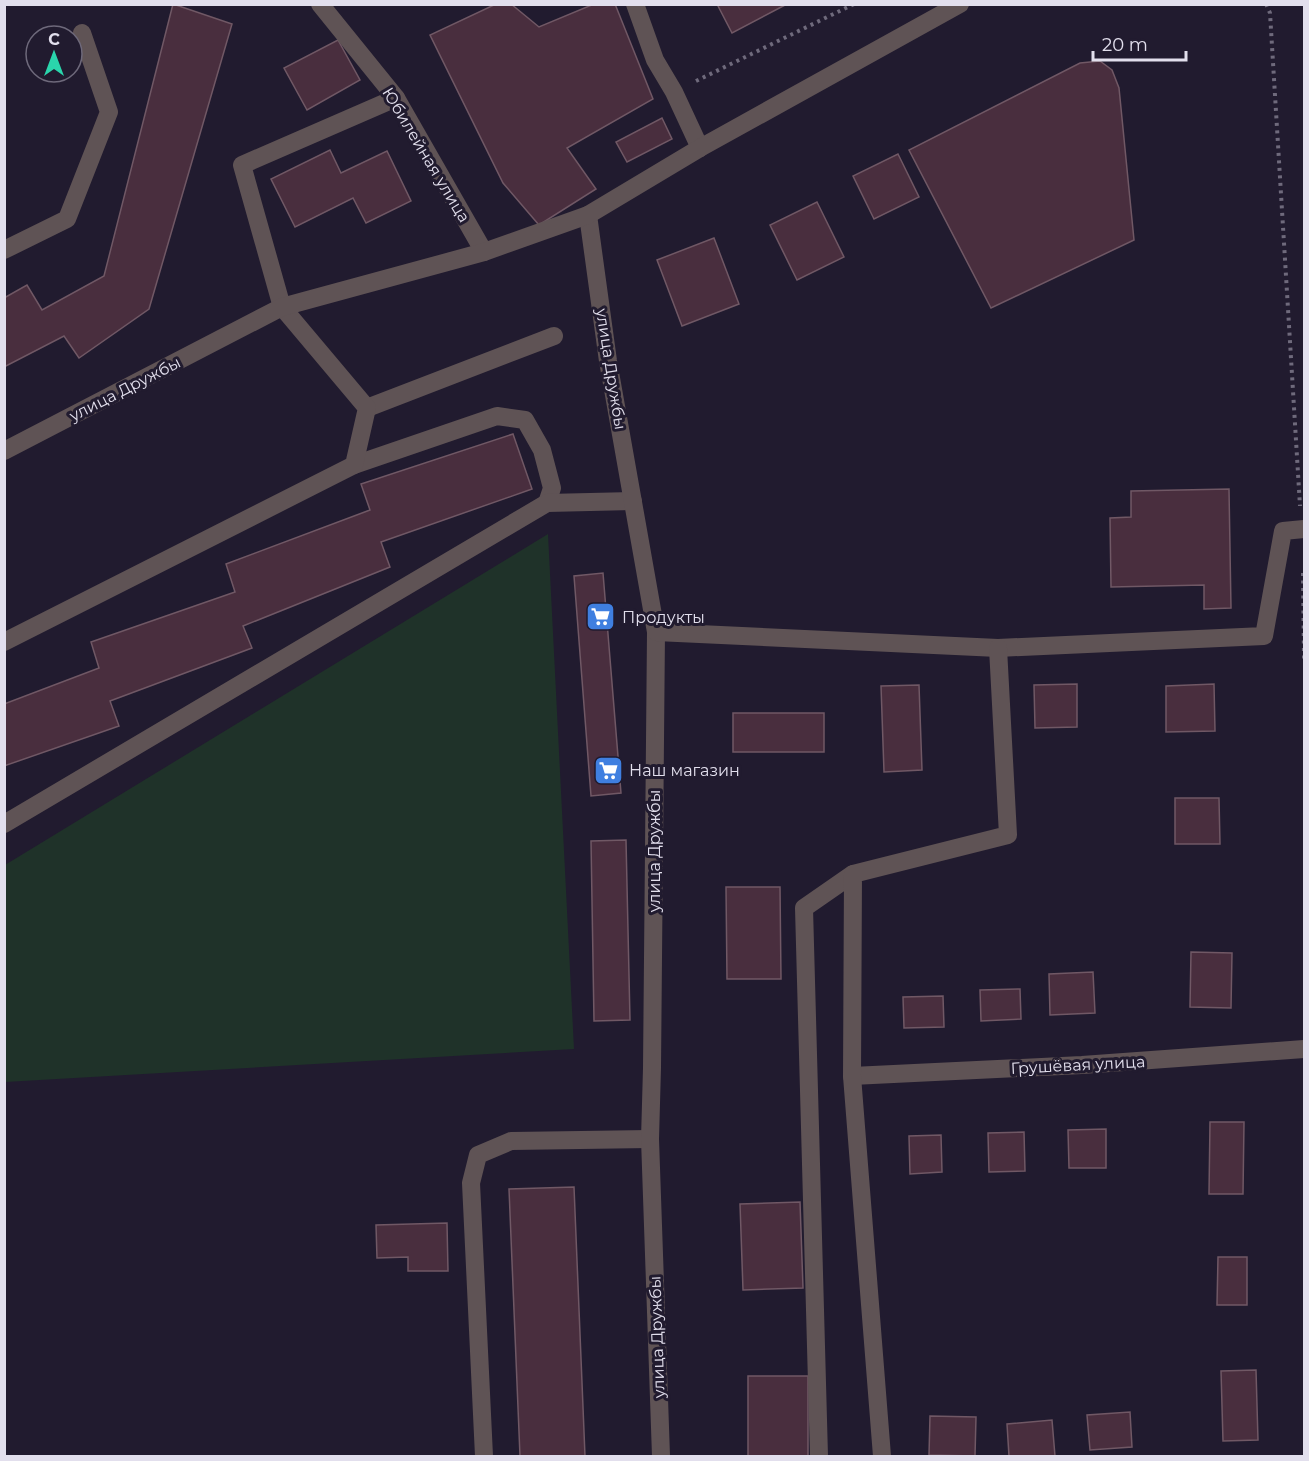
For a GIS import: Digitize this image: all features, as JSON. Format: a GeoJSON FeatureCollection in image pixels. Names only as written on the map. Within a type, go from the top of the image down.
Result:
{"type":"FeatureCollection","features":[{"type":"Feature","properties":{"kind":"street","name":"Юбилейная улица"},"geometry":{"type":"LineString","coordinates":[[320,4],[396,98],[484,252]]}},
{"type":"Feature","properties":{"kind":"street"},"geometry":{"type":"LineString","coordinates":[[635,4],[655,60],[674,92],[700,148]]}},
{"type":"Feature","properties":{"kind":"street","name":"улица Дружбы"},"geometry":{"type":"LineString","coordinates":[[4,452],[282,307],[484,252],[588,215],[700,148],[960,4]]}},
{"type":"Feature","properties":{"kind":"street"},"geometry":{"type":"LineString","coordinates":[[4,250],[67,219],[109,112],[84,39]]}},
{"type":"Feature","properties":{"kind":"street"},"geometry":{"type":"LineString","coordinates":[[367,408],[282,307],[242,165],[396,98]]}},
{"type":"Feature","properties":{"kind":"street","name":"улица Дружбы"},"geometry":{"type":"LineString","coordinates":[[588,215],[608,361],[656,632],[650,1138],[661,1456]]}},
{"type":"Feature","properties":{"kind":"street"},"geometry":{"type":"LineString","coordinates":[[367,408],[554,336]]}},
{"type":"Feature","properties":{"kind":"street"},"geometry":{"type":"LineString","coordinates":[[354,465],[367,408]]}},
{"type":"Feature","properties":{"kind":"street"},"geometry":{"type":"LineString","coordinates":[[4,642],[354,465],[497,416],[525,420],[542,450],[552,488],[547,504]]}},
{"type":"Feature","properties":{"kind":"street"},"geometry":{"type":"LineString","coordinates":[[4,824],[547,504],[633,501]]}},
{"type":"Feature","properties":{"kind":"street"},"geometry":{"type":"LineString","coordinates":[[656,632],[998,648],[1264,636],[1283,531],[1303,529]]}},
{"type":"Feature","properties":{"kind":"street"},"geometry":{"type":"LineString","coordinates":[[819,1456],[804,908],[852,874],[1008,835],[998,648]]}},
{"type":"Feature","properties":{"kind":"street"},"geometry":{"type":"LineString","coordinates":[[852,874],[852,1076],[882,1456]]}},
{"type":"Feature","properties":{"kind":"street","name":"Грушёвая улица"},"geometry":{"type":"LineString","coordinates":[[852,1076],[1082,1065],[1305,1049]]}},
{"type":"Feature","properties":{"kind":"street"},"geometry":{"type":"LineString","coordinates":[[484,1456],[471,1183],[478,1155],[511,1141],[650,1138]]}},
{"type":"Feature","properties":{"kind":"path"},"geometry":{"type":"LineString","coordinates":[[674,92],[854,4]]}},
{"type":"Feature","properties":{"kind":"path"},"geometry":{"type":"LineString","coordinates":[[1266,4],[1270,13],[1303,529],[1305,659]]}},
{"type":"Feature","properties":{"kind":"green space"},"geometry":{"type":"Polygon","coordinates":[[[548,534],[574,1049],[5,1082],[5,865],[548,534]]]}},
{"type":"Feature","properties":{"kind":"building"},"geometry":{"type":"Polygon","coordinates":[[[173,4],[232,24],[149,309],[79,358],[64,336],[4,367],[4,298],[27,285],[42,310],[104,276],[173,4]]]}},
{"type":"Feature","properties":{"kind":"building"},"geometry":{"type":"Polygon","coordinates":[[[496,4],[511,4],[539,27],[594,4],[615,4],[653,99],[567,148],[596,189],[539,225],[503,183],[430,35],[496,4]]]}},
{"type":"Feature","properties":{"kind":"building"},"geometry":{"type":"Polygon","coordinates":[[[717,4],[787,4],[732,33],[717,4]]]}},
{"type":"Feature","properties":{"kind":"building"},"geometry":{"type":"Polygon","coordinates":[[[338,40],[360,80],[307,110],[284,68],[338,40]]]}},
{"type":"Feature","properties":{"kind":"building"},"geometry":{"type":"Polygon","coordinates":[[[1100,61],[1112,70],[1119,88],[1134,240],[991,308],[909,150],[1080,63],[1100,61]]]}},
{"type":"Feature","properties":{"kind":"building"},"geometry":{"type":"Polygon","coordinates":[[[662,118],[672,139],[627,162],[616,142],[662,118]]]}},
{"type":"Feature","properties":{"kind":"building"},"geometry":{"type":"Polygon","coordinates":[[[330,150],[341,173],[387,151],[411,201],[366,223],[353,198],[295,227],[271,179],[330,150]]]}},
{"type":"Feature","properties":{"kind":"building"},"geometry":{"type":"Polygon","coordinates":[[[898,154],[919,197],[874,219],[853,176],[898,154]]]}},
{"type":"Feature","properties":{"kind":"building"},"geometry":{"type":"Polygon","coordinates":[[[817,202],[844,257],[797,280],[770,225],[817,202]]]}},
{"type":"Feature","properties":{"kind":"building"},"geometry":{"type":"Polygon","coordinates":[[[714,238],[739,304],[682,326],[657,260],[714,238]]]}},
{"type":"Feature","properties":{"kind":"building"},"geometry":{"type":"Polygon","coordinates":[[[513,434],[532,489],[381,542],[390,567],[243,626],[252,648],[110,701],[119,726],[4,766],[4,704],[99,668],[91,642],[235,592],[226,564],[370,510],[361,484],[513,434]]]}},
{"type":"Feature","properties":{"kind":"building"},"geometry":{"type":"Polygon","coordinates":[[[1229,489],[1231,608],[1204,609],[1204,585],[1111,587],[1110,518],[1131,517],[1131,491],[1229,489]]]}},
{"type":"Feature","properties":{"kind":"building"},"geometry":{"type":"Polygon","coordinates":[[[603,573],[621,793],[591,796],[574,576],[603,573]]]}},
{"type":"Feature","properties":{"kind":"building"},"geometry":{"type":"Polygon","coordinates":[[[1077,684],[1077,727],[1035,728],[1034,685],[1077,684]]]}},
{"type":"Feature","properties":{"kind":"building"},"geometry":{"type":"Polygon","coordinates":[[[1214,684],[1215,731],[1166,732],[1166,686],[1214,684]]]}},
{"type":"Feature","properties":{"kind":"building"},"geometry":{"type":"Polygon","coordinates":[[[919,685],[922,770],[884,772],[881,686],[919,685]]]}},
{"type":"Feature","properties":{"kind":"building"},"geometry":{"type":"Polygon","coordinates":[[[733,713],[824,713],[824,752],[733,752],[733,713]]]}},
{"type":"Feature","properties":{"kind":"building"},"geometry":{"type":"Polygon","coordinates":[[[1175,798],[1219,798],[1220,844],[1175,844],[1175,798]]]}},
{"type":"Feature","properties":{"kind":"building"},"geometry":{"type":"Polygon","coordinates":[[[626,840],[630,1020],[594,1021],[591,841],[626,840]]]}},
{"type":"Feature","properties":{"kind":"building"},"geometry":{"type":"Polygon","coordinates":[[[726,887],[780,887],[781,979],[727,979],[726,887]]]}},
{"type":"Feature","properties":{"kind":"building"},"geometry":{"type":"Polygon","coordinates":[[[1191,952],[1232,953],[1231,1008],[1190,1007],[1191,952]]]}},
{"type":"Feature","properties":{"kind":"building"},"geometry":{"type":"Polygon","coordinates":[[[1093,972],[1095,1013],[1050,1015],[1049,974],[1093,972]]]}},
{"type":"Feature","properties":{"kind":"building"},"geometry":{"type":"Polygon","coordinates":[[[1020,989],[1021,1019],[981,1021],[980,990],[1020,989]]]}},
{"type":"Feature","properties":{"kind":"building"},"geometry":{"type":"Polygon","coordinates":[[[943,996],[944,1027],[904,1028],[903,997],[943,996]]]}},
{"type":"Feature","properties":{"kind":"building"},"geometry":{"type":"Polygon","coordinates":[[[1210,1122],[1244,1122],[1243,1194],[1209,1194],[1210,1122]]]}},
{"type":"Feature","properties":{"kind":"building"},"geometry":{"type":"Polygon","coordinates":[[[1106,1129],[1106,1168],[1069,1168],[1068,1130],[1106,1129]]]}},
{"type":"Feature","properties":{"kind":"building"},"geometry":{"type":"Polygon","coordinates":[[[1024,1132],[1025,1171],[989,1172],[988,1133],[1024,1132]]]}},
{"type":"Feature","properties":{"kind":"building"},"geometry":{"type":"Polygon","coordinates":[[[941,1135],[942,1172],[910,1174],[909,1136],[941,1135]]]}},
{"type":"Feature","properties":{"kind":"building"},"geometry":{"type":"Polygon","coordinates":[[[574,1187],[585,1456],[520,1456],[509,1189],[574,1187]]]}},
{"type":"Feature","properties":{"kind":"building"},"geometry":{"type":"Polygon","coordinates":[[[800,1202],[803,1288],[743,1290],[740,1204],[800,1202]]]}},
{"type":"Feature","properties":{"kind":"building"},"geometry":{"type":"Polygon","coordinates":[[[447,1223],[448,1271],[408,1271],[408,1257],[377,1258],[376,1225],[447,1223]]]}},
{"type":"Feature","properties":{"kind":"building"},"geometry":{"type":"Polygon","coordinates":[[[1218,1257],[1247,1257],[1247,1305],[1217,1305],[1218,1257]]]}},
{"type":"Feature","properties":{"kind":"building"},"geometry":{"type":"Polygon","coordinates":[[[1256,1370],[1258,1440],[1223,1441],[1221,1371],[1256,1370]]]}},
{"type":"Feature","properties":{"kind":"building"},"geometry":{"type":"Polygon","coordinates":[[[748,1376],[808,1376],[808,1456],[748,1456],[748,1376]]]}},
{"type":"Feature","properties":{"kind":"building"},"geometry":{"type":"Polygon","coordinates":[[[1130,1412],[1132,1447],[1090,1450],[1087,1415],[1130,1412]]]}},
{"type":"Feature","properties":{"kind":"building"},"geometry":{"type":"Polygon","coordinates":[[[930,1416],[976,1417],[975,1456],[929,1455],[930,1416]]]}},
{"type":"Feature","properties":{"kind":"building"},"geometry":{"type":"Polygon","coordinates":[[[1052,1420],[1055,1456],[1009,1456],[1007,1424],[1052,1420]]]}},
{"type":"Feature","properties":{"kind":"place","name":"Продукты"},"geometry":{"type":"Point","coordinates":[601,617]}},
{"type":"Feature","properties":{"kind":"place","name":"Наш магазин"},"geometry":{"type":"Point","coordinates":[608,770]}}]}
